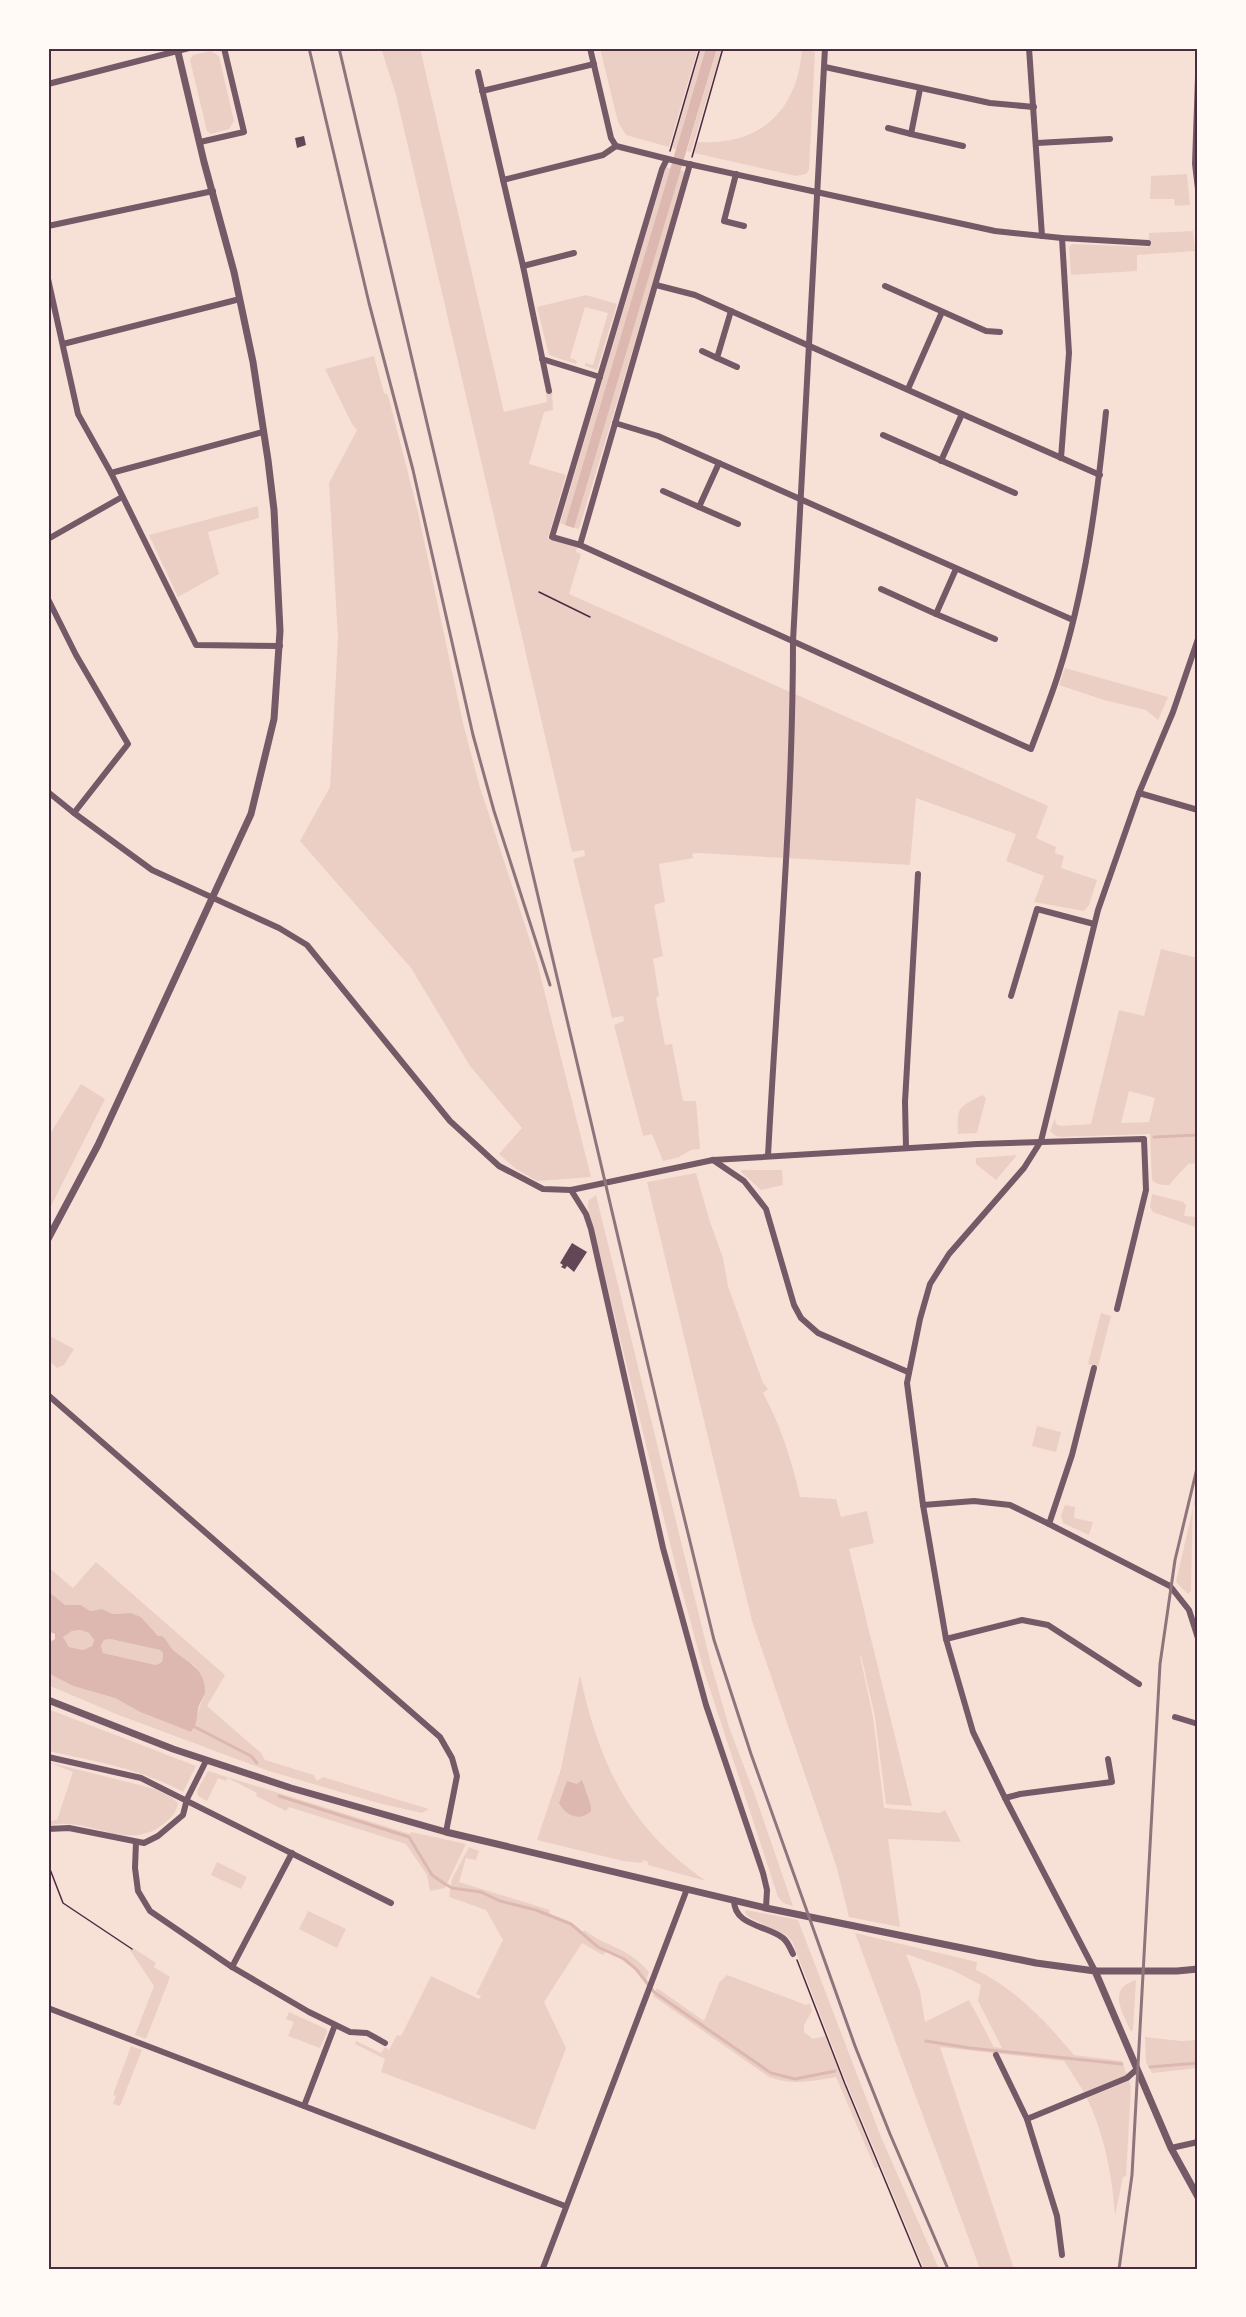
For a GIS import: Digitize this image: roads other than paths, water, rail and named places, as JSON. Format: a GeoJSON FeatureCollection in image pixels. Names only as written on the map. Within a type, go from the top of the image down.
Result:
{"type":"FeatureCollection","features":[{"type":"Feature","properties":{"kind":"street"},"geometry":{"type":"LineString","coordinates":[[48,84],[177,49],[189,48]]}},
{"type":"Feature","properties":{"kind":"street"},"geometry":{"type":"LineString","coordinates":[[200,142],[244,132],[224,48]]}},
{"type":"Feature","properties":{"kind":"street"},"geometry":{"type":"LineString","coordinates":[[590,48],[611,138],[616,146],[995,231],[1148,243]]}},
{"type":"Feature","properties":{"kind":"street"},"geometry":{"type":"LineString","coordinates":[[768,1156],[786,844],[793,706],[793,641],[811,347],[825,48]]}},
{"type":"Feature","properties":{"kind":"street"},"geometry":{"type":"LineString","coordinates":[[1030,48],[1042,236]]}},
{"type":"Feature","properties":{"kind":"street"},"geometry":{"type":"LineString","coordinates":[[48,1239],[98,1145],[251,814],[274,719],[280,646],[274,510],[253,362],[240,299],[177,49]]}},
{"type":"Feature","properties":{"kind":"street"},"geometry":{"type":"LineString","coordinates":[[482,91],[594,64]]}},
{"type":"Feature","properties":{"kind":"street"},"geometry":{"type":"LineString","coordinates":[[825,67],[990,103],[1034,106]]}},
{"type":"Feature","properties":{"kind":"street"},"geometry":{"type":"LineString","coordinates":[[478,72],[549,391]]}},
{"type":"Feature","properties":{"kind":"street"},"geometry":{"type":"LineString","coordinates":[[1198,77],[1195,164],[1198,189]]}},
{"type":"Feature","properties":{"kind":"street"},"geometry":{"type":"LineString","coordinates":[[911,134],[920,89]]}},
{"type":"Feature","properties":{"kind":"street"},"geometry":{"type":"LineString","coordinates":[[888,128],[963,146]]}},
{"type":"Feature","properties":{"kind":"street"},"geometry":{"type":"LineString","coordinates":[[1037,143],[1110,139]]}},
{"type":"Feature","properties":{"kind":"street"},"geometry":{"type":"LineString","coordinates":[[503,180],[603,155],[616,146]]}},
{"type":"Feature","properties":{"kind":"street"},"geometry":{"type":"LineString","coordinates":[[669,159],[662,169],[552,537],[580,545],[1031,749],[1058,674],[1073,620],[1093,525],[1106,412]]}},
{"type":"Feature","properties":{"kind":"street"},"geometry":{"type":"LineString","coordinates":[[580,545],[656,285],[687,163]]}},
{"type":"Feature","properties":{"kind":"street"},"geometry":{"type":"LineString","coordinates":[[736,174],[724,221],[744,226]]}},
{"type":"Feature","properties":{"kind":"street"},"geometry":{"type":"LineString","coordinates":[[48,226],[213,191]]}},
{"type":"Feature","properties":{"kind":"street"},"geometry":{"type":"LineString","coordinates":[[1061,458],[1069,353],[1062,238]]}},
{"type":"Feature","properties":{"kind":"street"},"geometry":{"type":"LineString","coordinates":[[523,266],[574,253]]}},
{"type":"Feature","properties":{"kind":"street"},"geometry":{"type":"LineString","coordinates":[[48,279],[78,414],[111,473],[196,645],[280,646]]}},
{"type":"Feature","properties":{"kind":"street"},"geometry":{"type":"LineString","coordinates":[[656,285],[695,296],[731,311],[1100,475]]}},
{"type":"Feature","properties":{"kind":"street"},"geometry":{"type":"LineString","coordinates":[[885,286],[986,331],[1000,332]]}},
{"type":"Feature","properties":{"kind":"street"},"geometry":{"type":"LineString","coordinates":[[63,344],[240,299]]}},
{"type":"Feature","properties":{"kind":"street"},"geometry":{"type":"LineString","coordinates":[[717,357],[731,311]]}},
{"type":"Feature","properties":{"kind":"street"},"geometry":{"type":"LineString","coordinates":[[908,389],[942,312]]}},
{"type":"Feature","properties":{"kind":"street"},"geometry":{"type":"LineString","coordinates":[[702,351],[737,367]]}},
{"type":"Feature","properties":{"kind":"street"},"geometry":{"type":"LineString","coordinates":[[542,359],[600,377]]}},
{"type":"Feature","properties":{"kind":"street"},"geometry":{"type":"LineString","coordinates":[[941,461],[962,414]]}},
{"type":"Feature","properties":{"kind":"street"},"geometry":{"type":"LineString","coordinates":[[615,423],[658,436],[1073,620]]}},
{"type":"Feature","properties":{"kind":"street"},"geometry":{"type":"LineString","coordinates":[[111,473],[263,432]]}},
{"type":"Feature","properties":{"kind":"street"},"geometry":{"type":"LineString","coordinates":[[884,435],[1015,493]]}},
{"type":"Feature","properties":{"kind":"street"},"geometry":{"type":"LineString","coordinates":[[699,507],[719,463]]}},
{"type":"Feature","properties":{"kind":"street"},"geometry":{"type":"LineString","coordinates":[[663,491],[738,524]]}},
{"type":"Feature","properties":{"kind":"street"},"geometry":{"type":"LineString","coordinates":[[48,539],[122,497]]}},
{"type":"Feature","properties":{"kind":"street"},"geometry":{"type":"LineString","coordinates":[[936,614],[956,569]]}},
{"type":"Feature","properties":{"kind":"street"},"geometry":{"type":"LineString","coordinates":[[881,589],[995,639]]}},
{"type":"Feature","properties":{"kind":"street"},"geometry":{"type":"LineString","coordinates":[[48,599],[76,655],[128,744],[74,813]]}},
{"type":"Feature","properties":{"kind":"street"},"geometry":{"type":"LineString","coordinates":[[1198,639],[1173,711],[1139,793],[1094,924],[1041,1141],[1024,1168],[949,1254],[930,1284],[907,1383],[923,1505],[946,1639],[973,1732],[1095,1971],[1170,2148],[1198,2197]]}},
{"type":"Feature","properties":{"kind":"street"},"geometry":{"type":"LineString","coordinates":[[48,792],[152,870],[279,928],[307,945],[450,1121],[499,1166],[543,1189],[571,1190],[713,1160],[1041,1141],[1144,1139],[1146,1190],[1143,1210],[1117,1309]]}},
{"type":"Feature","properties":{"kind":"street"},"geometry":{"type":"LineString","coordinates":[[1139,793],[1198,810]]}},
{"type":"Feature","properties":{"kind":"street"},"geometry":{"type":"LineString","coordinates":[[906,1148],[906,1091],[918,874]]}},
{"type":"Feature","properties":{"kind":"street"},"geometry":{"type":"LineString","coordinates":[[1011,996],[1038,909],[1094,924]]}},
{"type":"Feature","properties":{"kind":"street"},"geometry":{"type":"LineString","coordinates":[[713,1160],[744,1181],[766,1209],[794,1305],[801,1318],[818,1333],[908,1372]]}},
{"type":"Feature","properties":{"kind":"street"},"geometry":{"type":"LineString","coordinates":[[571,1190],[586,1214],[591,1229],[663,1548],[706,1705],[766,1882],[766,1908]]}},
{"type":"Feature","properties":{"kind":"street"},"geometry":{"type":"LineString","coordinates":[[1049,1524],[1072,1455],[1094,1368]]}},
{"type":"Feature","properties":{"kind":"street"},"geometry":{"type":"LineString","coordinates":[[48,1395],[440,1737],[452,1758],[457,1776],[446,1832]]}},
{"type":"Feature","properties":{"kind":"street"},"geometry":{"type":"LineString","coordinates":[[923,1505],[974,1501],[1010,1505],[1170,1586],[1189,1610],[1198,1638]]}},
{"type":"Feature","properties":{"kind":"street"},"geometry":{"type":"LineString","coordinates":[[946,1639],[1022,1620],[1048,1625],[1138,1684]]}},
{"type":"Feature","properties":{"kind":"street"},"geometry":{"type":"LineString","coordinates":[[48,1700],[206,1761],[291,1788],[446,1832],[766,1908],[985,1954],[1095,1971],[1198,1969]]}},
{"type":"Feature","properties":{"kind":"street"},"geometry":{"type":"LineString","coordinates":[[1175,1717],[1198,1724]]}},
{"type":"Feature","properties":{"kind":"street"},"geometry":{"type":"LineString","coordinates":[[48,1757],[141,1778],[187,1799],[390,1903]]}},
{"type":"Feature","properties":{"kind":"street"},"geometry":{"type":"LineString","coordinates":[[1005,1798],[1112,1782],[1108,1760]]}},
{"type":"Feature","properties":{"kind":"street"},"geometry":{"type":"LineString","coordinates":[[48,1829],[69,1828],[144,1843],[170,1827],[183,1815],[187,1799],[206,1761]]}},
{"type":"Feature","properties":{"kind":"street"},"geometry":{"type":"LineString","coordinates":[[136,1842],[135,1868],[138,1891],[150,1911],[232,1967],[335,2025],[350,2032],[367,2033],[385,2043]]}},
{"type":"Feature","properties":{"kind":"street"},"geometry":{"type":"LineString","coordinates":[[232,1967],[292,1853]]}},
{"type":"Feature","properties":{"kind":"street"},"geometry":{"type":"LineString","coordinates":[[543,2268],[642,2001],[687,1888]]}},
{"type":"Feature","properties":{"kind":"street"},"geometry":{"type":"LineString","coordinates":[[734,1900],[734,1908],[739,1917],[781,1936],[794,1954]]}},
{"type":"Feature","properties":{"kind":"street"},"geometry":{"type":"LineString","coordinates":[[48,2008],[565,2206]]}},
{"type":"Feature","properties":{"kind":"street"},"geometry":{"type":"LineString","coordinates":[[304,2106],[335,2025]]}},
{"type":"Feature","properties":{"kind":"street"},"geometry":{"type":"LineString","coordinates":[[996,2055],[1028,2119],[1057,2216],[1062,2255]]}},
{"type":"Feature","properties":{"kind":"street"},"geometry":{"type":"LineString","coordinates":[[1028,2119],[1127,2078],[1137,2068]]}},
{"type":"Feature","properties":{"kind":"street"},"geometry":{"type":"LineString","coordinates":[[1170,2148],[1198,2142]]}},
{"type":"Feature","properties":{"kind":"waterway"},"geometry":{"type":"LineString","coordinates":[[1154,1137],[1198,1135]]}},
{"type":"Feature","properties":{"kind":"waterway"},"geometry":{"type":"LineString","coordinates":[[193,1726],[251,1756],[257,1763]]}},
{"type":"Feature","properties":{"kind":"waterway"},"geometry":{"type":"LineString","coordinates":[[279,1796],[409,1837],[432,1875],[452,1888],[481,1892],[500,1901],[536,1910],[571,1924],[598,1947],[624,1959],[636,1969],[654,1992],[771,2073],[795,2079],[835,2071]]}},
{"type":"Feature","properties":{"kind":"waterway"},"geometry":{"type":"LineString","coordinates":[[926,2041],[970,2048],[1122,2064]]}},
{"type":"Feature","properties":{"kind":"waterway"},"geometry":{"type":"LineString","coordinates":[[1150,2067],[1198,2063]]}},
{"type":"Feature","properties":{"kind":"railway"},"geometry":{"type":"LineString","coordinates":[[309,48],[369,303],[413,470],[473,735],[494,811],[550,985]]}},
{"type":"Feature","properties":{"kind":"railway"},"geometry":{"type":"LineString","coordinates":[[339,48],[714,1640],[751,1754],[855,2046],[948,2269]]}},
{"type":"Feature","properties":{"kind":"railway"},"geometry":{"type":"LineString","coordinates":[[1119,2269],[1132,2175],[1160,1664],[1175,1560],[1198,1464]]}}]}
